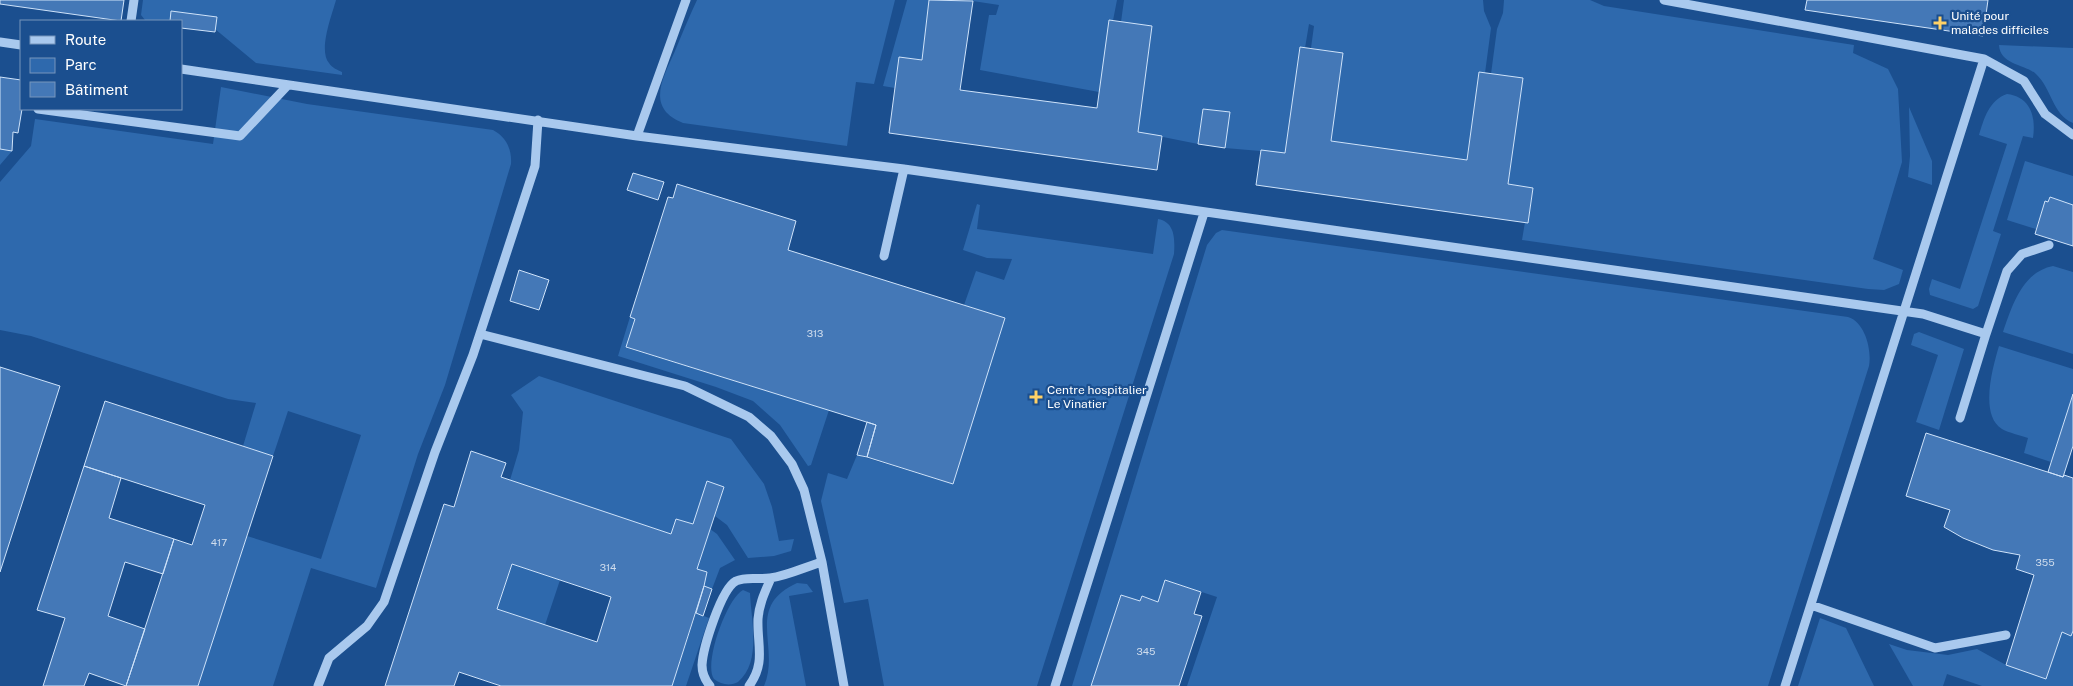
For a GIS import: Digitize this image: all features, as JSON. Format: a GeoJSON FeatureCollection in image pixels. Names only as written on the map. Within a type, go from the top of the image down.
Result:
{"type":"FeatureCollection","features":[{"type":"Feature","properties":{"kind":"lane"},"geometry":{"type":"LineString","coordinates":[[131,20],[134,0]]}},
{"type":"Feature","properties":{"kind":"lane"},"geometry":{"type":"LineString","coordinates":[[637,136],[686,0]]}},
{"type":"Feature","properties":{"kind":"lane"},"geometry":{"type":"LineString","coordinates":[[1664,0],[1984,59],[2024,81],[2045,114],[2073,135]]}},
{"type":"Feature","properties":{"kind":"lane"},"geometry":{"type":"LineString","coordinates":[[0,42],[20,45]]}},
{"type":"Feature","properties":{"kind":"lane"},"geometry":{"type":"LineString","coordinates":[[1785,686],[1984,59]]}},
{"type":"Feature","properties":{"kind":"lane"},"geometry":{"type":"LineString","coordinates":[[182,68],[637,136],[904,169],[1930,315],[1986,334]]}},
{"type":"Feature","properties":{"kind":"lane"},"geometry":{"type":"LineString","coordinates":[[45,110],[240,136],[288,84]]}},
{"type":"Feature","properties":{"kind":"lane"},"geometry":{"type":"LineString","coordinates":[[318,686],[329,658],[367,626],[384,602],[435,452],[480,334],[536,166],[538,120]]}},
{"type":"Feature","properties":{"kind":"lane"},"geometry":{"type":"LineString","coordinates":[[884,256],[904,169]]}},
{"type":"Feature","properties":{"kind":"lane"},"geometry":{"type":"LineString","coordinates":[[1055,686],[1204,213]]}},
{"type":"Feature","properties":{"kind":"lane"},"geometry":{"type":"LineString","coordinates":[[1960,418],[2007,271],[2022,254],[2049,246]]}},
{"type":"Feature","properties":{"kind":"lane"},"geometry":{"type":"LineString","coordinates":[[480,334],[685,386],[749,417],[771,436],[792,464],[804,490],[822,562],[844,686]]}},
{"type":"Feature","properties":{"kind":"lane"},"geometry":{"type":"LineString","coordinates":[[710,686],[705,680],[702,667],[709,635],[725,594],[734,582],[744,578],[771,578],[822,562]]}},
{"type":"Feature","properties":{"kind":"lane"},"geometry":{"type":"LineString","coordinates":[[748,686],[757,675],[760,662],[758,618],[761,600],[771,578]]}},
{"type":"Feature","properties":{"kind":"lane"},"geometry":{"type":"LineString","coordinates":[[1811,605],[1935,648],[2006,635]]}},
{"type":"Feature","properties":{"kind":"green space"},"geometry":{"type":"Polygon","coordinates":[[[143,0],[336,0],[325,41],[325,50],[329,63],[333,68],[342,72],[342,75],[256,63],[215,29],[217,18],[171,11],[170,20],[145,20],[141,15],[143,0]]]}},
{"type":"Feature","properties":{"kind":"green space"},"geometry":{"type":"Polygon","coordinates":[[[697,0],[895,0],[874,84],[856,82],[847,146],[683,123],[671,117],[664,109],[661,101],[660,91],[662,82],[697,0]]]}},
{"type":"Feature","properties":{"kind":"green space"},"geometry":{"type":"Polygon","coordinates":[[[907,0],[929,0],[922,60],[900,57],[895,88],[883,86],[907,0]]]}},
{"type":"Feature","properties":{"kind":"green space"},"geometry":{"type":"Polygon","coordinates":[[[966,0],[1117,0],[1099,92],[980,70],[989,15],[996,15],[999,5],[966,0]]]}},
{"type":"Feature","properties":{"kind":"green space"},"geometry":{"type":"Polygon","coordinates":[[[1124,0],[1483,0],[1484,11],[1491,28],[1485,73],[1479,72],[1467,160],[1331,141],[1343,53],[1311,48],[1314,26],[1309,24],[1305,48],[1300,47],[1285,153],[1225,148],[1229,112],[1203,109],[1198,144],[1138,132],[1152,26],[1121,22],[1124,0]]]}},
{"type":"Feature","properties":{"kind":"green space"},"geometry":{"type":"Polygon","coordinates":[[[1504,0],[1590,0],[1604,6],[1854,45],[1853,53],[1888,69],[1898,89],[1902,162],[1873,259],[1903,270],[1899,284],[1884,290],[1868,289],[1522,240],[1525,222],[1528,222],[1533,188],[1508,184],[1523,78],[1491,74],[1497,29],[1503,13],[1504,0]]]}},
{"type":"Feature","properties":{"kind":"green space"},"geometry":{"type":"Polygon","coordinates":[[[1999,45],[2073,48],[2073,123],[2061,114],[2046,87],[2036,74],[2004,57],[2000,52],[1999,45]]]}},
{"type":"Feature","properties":{"kind":"green space"},"geometry":{"type":"Polygon","coordinates":[[[221,87],[307,104],[493,130],[505,140],[511,159],[445,385],[418,454],[376,588],[311,568],[273,686],[198,686],[247,536],[321,559],[361,435],[288,411],[273,456],[243,446],[256,403],[228,399],[31,336],[0,330],[0,182],[31,146],[35,119],[213,144],[221,87]]]}},
{"type":"Feature","properties":{"kind":"green space"},"geometry":{"type":"Polygon","coordinates":[[[2007,94],[2022,99],[2030,109],[2034,123],[2033,138],[2023,136],[1993,231],[2001,234],[1978,306],[1973,309],[1930,295],[1929,289],[1932,279],[1960,289],[2007,144],[1979,135],[1985,117],[1992,105],[2007,94]]]}},
{"type":"Feature","properties":{"kind":"green space"},"geometry":{"type":"Polygon","coordinates":[[[1909,107],[1932,161],[1932,185],[1908,177],[1910,156],[1909,107]]]}},
{"type":"Feature","properties":{"kind":"green space"},"geometry":{"type":"Polygon","coordinates":[[[0,149],[12,151],[0,165],[0,149]]]}},
{"type":"Feature","properties":{"kind":"green space"},"geometry":{"type":"Polygon","coordinates":[[[2025,161],[2073,176],[2073,205],[2050,198],[2048,202],[2045,201],[2036,229],[2007,220],[2025,161]]]}},
{"type":"Feature","properties":{"kind":"green space"},"geometry":{"type":"Polygon","coordinates":[[[977,204],[980,205],[977,229],[1153,254],[1158,219],[1171,227],[1174,237],[1174,254],[1037,686],[884,686],[868,599],[844,603],[821,501],[828,473],[847,479],[857,455],[953,484],[1004,318],[964,305],[976,271],[1004,280],[1012,259],[987,258],[963,250],[977,204]]]}},
{"type":"Feature","properties":{"kind":"green space"},"geometry":{"type":"Polygon","coordinates":[[[1222,230],[1848,317],[1854,320],[1863,330],[1866,337],[1870,360],[1869,366],[1768,686],[1187,686],[1217,597],[1165,580],[1158,602],[1142,596],[1140,601],[1121,595],[1091,686],[1072,686],[1207,245],[1216,233],[1222,230]]]}},
{"type":"Feature","properties":{"kind":"green space"},"geometry":{"type":"Polygon","coordinates":[[[2053,266],[2073,272],[2073,354],[2003,332],[2015,301],[2026,283],[2042,269],[2053,266]]]}},
{"type":"Feature","properties":{"kind":"green space"},"geometry":{"type":"Polygon","coordinates":[[[630,317],[635,319],[627,348],[829,410],[811,465],[808,466],[780,425],[753,401],[716,387],[618,356],[630,317]]]}},
{"type":"Feature","properties":{"kind":"green space"},"geometry":{"type":"Polygon","coordinates":[[[1919,332],[1964,349],[1939,430],[1916,422],[1938,355],[1911,345],[1914,334],[1919,332]]]}},
{"type":"Feature","properties":{"kind":"green space"},"geometry":{"type":"Polygon","coordinates":[[[1999,346],[2073,369],[2073,394],[2051,462],[2024,453],[2028,438],[2002,429],[1995,422],[1989,402],[1991,377],[1999,346]]]}},
{"type":"Feature","properties":{"kind":"green space"},"geometry":{"type":"Polygon","coordinates":[[[539,376],[731,439],[764,484],[772,507],[779,541],[794,539],[791,551],[774,556],[748,558],[727,525],[715,516],[724,487],[693,524],[676,519],[671,534],[510,480],[519,450],[523,412],[511,395],[539,376]]]}},
{"type":"Feature","properties":{"kind":"green space"},"geometry":{"type":"Polygon","coordinates":[[[710,529],[717,534],[735,560],[720,568],[712,589],[703,586],[707,572],[697,569],[710,529]]]}},
{"type":"Feature","properties":{"kind":"green space"},"geometry":{"type":"Polygon","coordinates":[[[512,564],[560,580],[545,625],[497,609],[512,564]]]}},
{"type":"Feature","properties":{"kind":"green space"},"geometry":{"type":"Polygon","coordinates":[[[797,583],[807,584],[813,592],[789,596],[806,686],[764,686],[769,657],[768,616],[772,604],[781,593],[797,583]]]}},
{"type":"Feature","properties":{"kind":"green space"},"geometry":{"type":"Polygon","coordinates":[[[743,590],[750,593],[753,652],[745,674],[738,682],[723,684],[714,679],[711,671],[714,646],[730,605],[743,590]]]}},
{"type":"Feature","properties":{"kind":"green space"},"geometry":{"type":"Polygon","coordinates":[[[696,613],[709,618],[686,686],[672,686],[696,613]]]}},
{"type":"Feature","properties":{"kind":"green space"},"geometry":{"type":"Polygon","coordinates":[[[1820,618],[1846,628],[1874,686],[1798,686],[1820,618]]]}},
{"type":"Feature","properties":{"kind":"green space"},"geometry":{"type":"Polygon","coordinates":[[[2073,631],[2073,686],[1982,686],[1947,674],[1943,686],[1913,686],[1889,644],[1907,650],[1948,655],[1977,649],[2006,665],[2046,679],[2062,632],[2071,636],[2073,631]]]}},
{"type":"Feature","properties":{"kind":"building"},"geometry":{"type":"Polygon","coordinates":[[[0,0],[124,0],[121,20],[0,4],[0,0]]]}},
{"type":"Feature","properties":{"kind":"building"},"geometry":{"type":"Polygon","coordinates":[[[929,0],[973,1],[960,90],[1097,108],[1109,20],[1152,26],[1138,132],[1162,136],[1157,170],[889,133],[899,57],[922,60],[929,0]]]}},
{"type":"Feature","properties":{"kind":"building","name":"Unité pour malades difficiles"},"geometry":{"type":"Polygon","coordinates":[[[1807,0],[1988,0],[1983,36],[1805,10],[1807,0]]]}},
{"type":"Feature","properties":{"kind":"building"},"geometry":{"type":"Polygon","coordinates":[[[171,11],[217,17],[215,32],[182,28],[182,20],[170,20],[171,11]]]}},
{"type":"Feature","properties":{"kind":"building"},"geometry":{"type":"Polygon","coordinates":[[[1300,47],[1343,53],[1331,141],[1467,160],[1479,72],[1523,78],[1508,184],[1533,188],[1528,223],[1256,185],[1261,150],[1285,153],[1300,47]]]}},
{"type":"Feature","properties":{"kind":"building"},"geometry":{"type":"Polygon","coordinates":[[[0,77],[20,80],[20,110],[22,110],[18,133],[13,132],[12,151],[0,149],[0,77]]]}},
{"type":"Feature","properties":{"kind":"building"},"geometry":{"type":"Polygon","coordinates":[[[1203,109],[1230,112],[1225,148],[1198,144],[1203,109]]]}},
{"type":"Feature","properties":{"kind":"building"},"geometry":{"type":"Polygon","coordinates":[[[633,173],[664,182],[658,200],[627,190],[633,173]]]}},
{"type":"Feature","properties":{"kind":"building"},"geometry":{"type":"Polygon","coordinates":[[[677,184],[796,221],[788,250],[1005,318],[953,484],[867,457],[876,425],[626,347],[635,319],[630,317],[668,197],[673,198],[677,184]]]}},
{"type":"Feature","properties":{"kind":"building"},"geometry":{"type":"Polygon","coordinates":[[[2050,197],[2073,205],[2073,246],[2035,234],[2045,201],[2048,202],[2050,197]]]}},
{"type":"Feature","properties":{"kind":"building"},"geometry":{"type":"Polygon","coordinates":[[[519,270],[549,280],[539,310],[510,301],[519,270]]]}},
{"type":"Feature","properties":{"kind":"building"},"geometry":{"type":"Polygon","coordinates":[[[0,367],[60,386],[0,572],[0,367]]]}},
{"type":"Feature","properties":{"kind":"building"},"geometry":{"type":"Polygon","coordinates":[[[2073,394],[2073,446],[2063,477],[2048,472],[2073,394]]]}},
{"type":"Feature","properties":{"kind":"building"},"geometry":{"type":"Polygon","coordinates":[[[105,401],[273,456],[198,686],[126,686],[174,539],[192,545],[205,505],[84,466],[105,401]]]}},
{"type":"Feature","properties":{"kind":"building"},"geometry":{"type":"Polygon","coordinates":[[[867,422],[876,425],[867,457],[857,455],[867,422]]]}},
{"type":"Feature","properties":{"kind":"building"},"geometry":{"type":"Polygon","coordinates":[[[1926,433],[2063,477],[2064,475],[2073,478],[2073,631],[2071,636],[2062,632],[2046,679],[2006,665],[2034,575],[2016,569],[2020,555],[1993,550],[1963,538],[1944,527],[1950,510],[1906,496],[1926,433]]]}},
{"type":"Feature","properties":{"kind":"building"},"geometry":{"type":"Polygon","coordinates":[[[471,451],[506,463],[501,477],[671,534],[676,519],[693,524],[707,481],[724,487],[697,569],[707,572],[704,586],[672,686],[501,686],[459,672],[454,686],[385,686],[444,504],[454,507],[471,451]],[[512,564],[497,609],[597,642],[611,597],[512,564]]]}},
{"type":"Feature","properties":{"kind":"building"},"geometry":{"type":"Polygon","coordinates":[[[84,466],[121,478],[109,518],[174,539],[163,574],[125,562],[108,616],[145,629],[126,686],[89,673],[84,686],[43,686],[65,618],[37,610],[84,466]]]}},
{"type":"Feature","properties":{"kind":"building"},"geometry":{"type":"Polygon","coordinates":[[[1165,580],[1201,592],[1194,614],[1202,616],[1179,686],[1091,686],[1121,595],[1140,601],[1142,596],[1158,602],[1165,580]]]}},
{"type":"Feature","properties":{"kind":"building"},"geometry":{"type":"Polygon","coordinates":[[[704,586],[712,589],[703,616],[696,613],[704,586]]]}},
{"type":"Feature","properties":{"kind":"place","name":"Unité pour malades difficiles"},"geometry":{"type":"Point","coordinates":[1940,23]}},
{"type":"Feature","properties":{"kind":"place","name":"Centre hospitalier Le Vinatier"},"geometry":{"type":"Point","coordinates":[1036,397]}}]}
